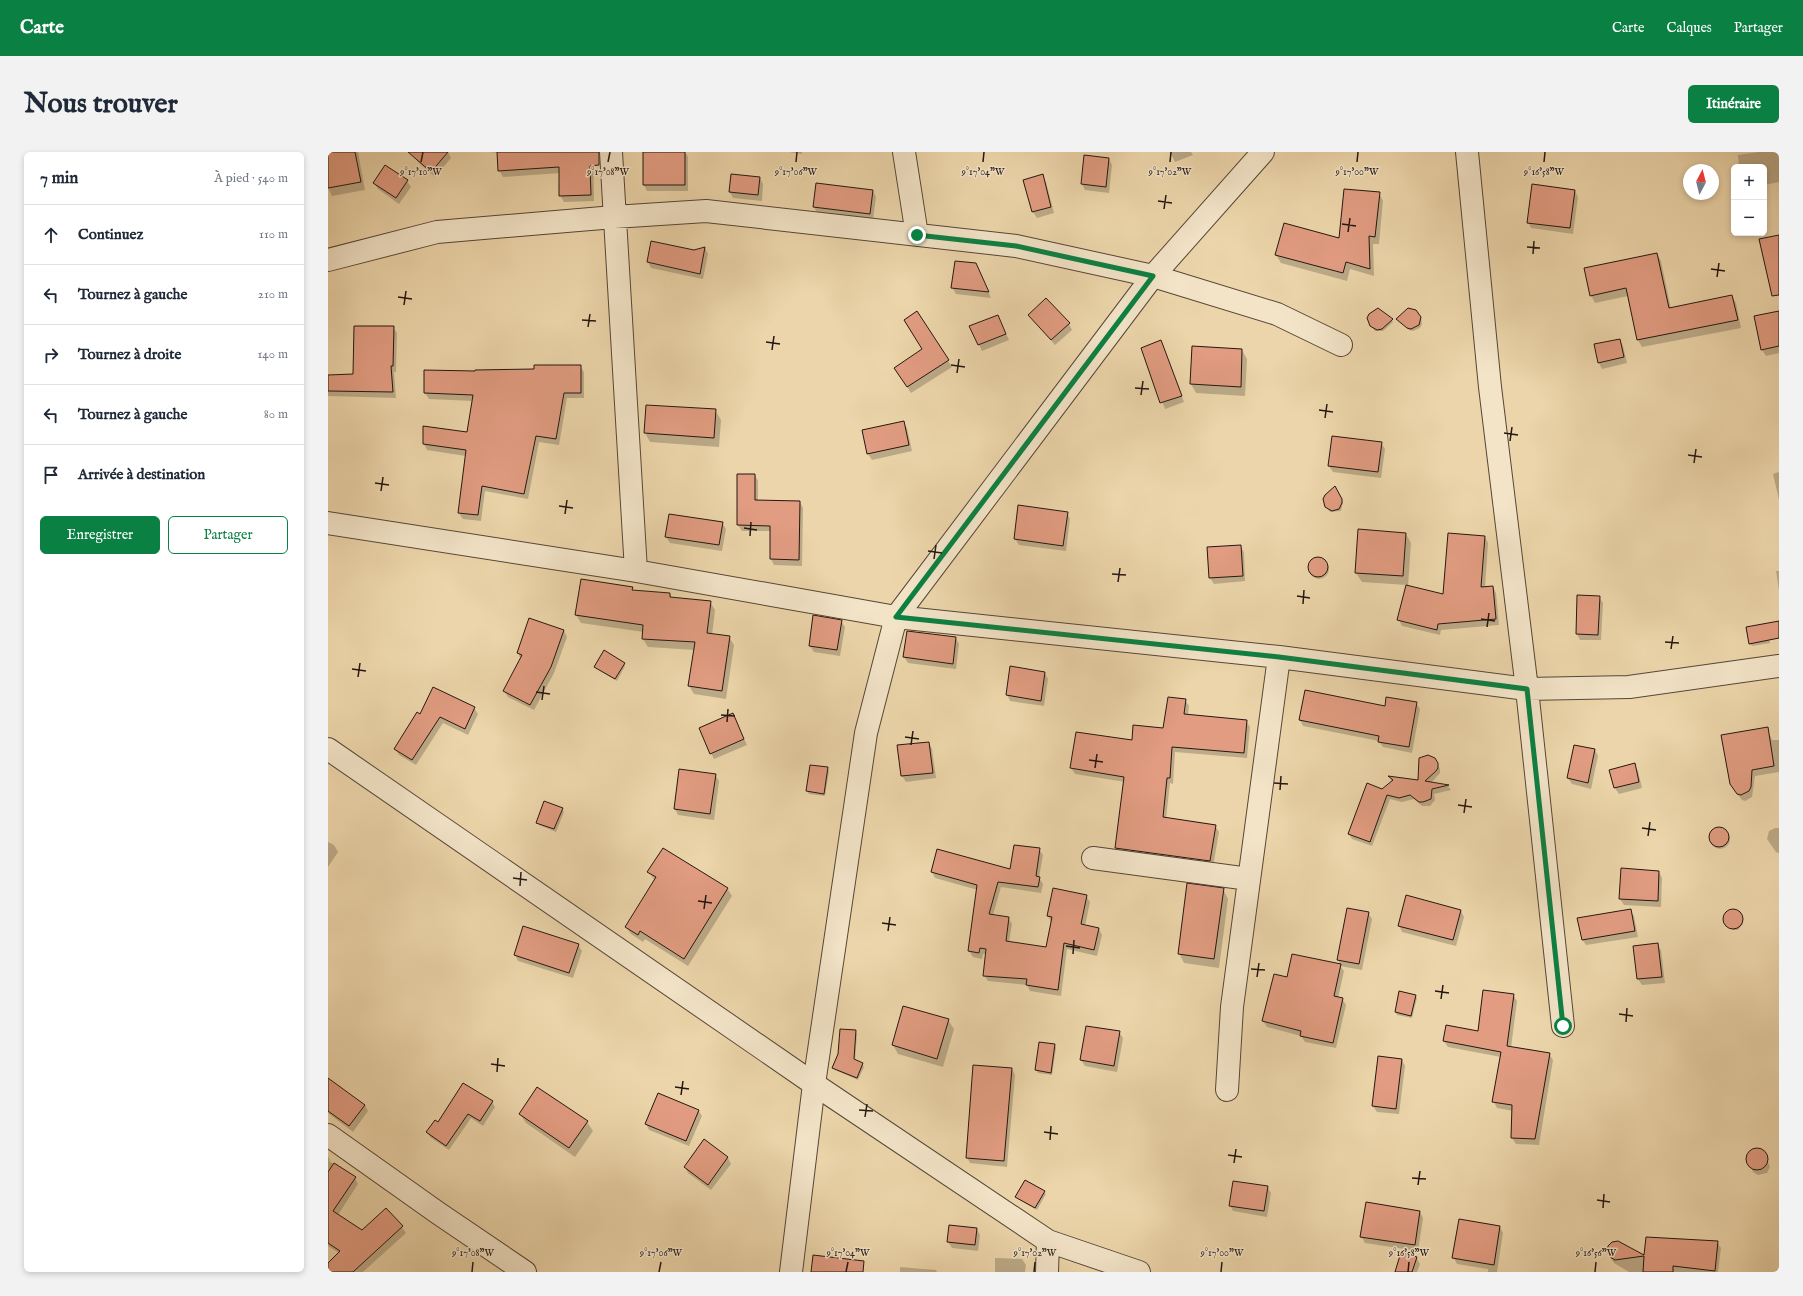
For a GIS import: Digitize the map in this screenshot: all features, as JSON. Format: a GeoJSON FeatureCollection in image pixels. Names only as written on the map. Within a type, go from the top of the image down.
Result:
{"type":"FeatureCollection","features":[{"type":"Feature","properties":{"kind":"street"},"geometry":{"type":"LineString","coordinates":[[611,152],[636,571]]}},
{"type":"Feature","properties":{"kind":"street"},"geometry":{"type":"LineString","coordinates":[[904,152],[917,235]]}},
{"type":"Feature","properties":{"kind":"street"},"geometry":{"type":"LineString","coordinates":[[791,1272],[814,1084],[866,733],[896,617],[1153,276],[1263,152]]}},
{"type":"Feature","properties":{"kind":"street"},"geometry":{"type":"LineString","coordinates":[[1467,152],[1490,387],[1527,689],[1563,1026]]}},
{"type":"Feature","properties":{"kind":"street"},"geometry":{"type":"LineString","coordinates":[[328,260],[437,232],[706,211],[1016,246],[1153,276],[1277,314],[1341,345]]}},
{"type":"Feature","properties":{"kind":"street"},"geometry":{"type":"LineString","coordinates":[[328,523],[636,571],[896,617],[1279,657],[1527,689],[1629,686],[1779,666]]}},
{"type":"Feature","properties":{"kind":"street"},"geometry":{"type":"LineString","coordinates":[[1227,1090],[1232,1007],[1279,657]]}},
{"type":"Feature","properties":{"kind":"street"},"geometry":{"type":"LineString","coordinates":[[328,749],[814,1084],[1048,1241],[1139,1272]]}},
{"type":"Feature","properties":{"kind":"street"},"geometry":{"type":"LineString","coordinates":[[1093,858],[1249,879]]}},
{"type":"Feature","properties":{"kind":"street"},"geometry":{"type":"LineString","coordinates":[[328,1135],[438,1213],[525,1272]]}},
{"type":"Feature","properties":{"kind":"street"},"geometry":{"type":"LineString","coordinates":[[1047,1272],[1048,1241]]}},
{"type":"Feature","properties":{"kind":"building"},"geometry":{"type":"Polygon","coordinates":[[[328,152],[355,152],[361,182],[328,188],[328,152]]]}},
{"type":"Feature","properties":{"kind":"building"},"geometry":{"type":"Polygon","coordinates":[[[408,152],[448,152],[431,172],[408,152]]]}},
{"type":"Feature","properties":{"kind":"building"},"geometry":{"type":"Polygon","coordinates":[[[497,152],[599,152],[599,165],[590,166],[591,195],[559,196],[559,167],[498,171],[497,152]]]}},
{"type":"Feature","properties":{"kind":"building"},"geometry":{"type":"Polygon","coordinates":[[[643,152],[685,152],[685,185],[643,185],[643,152]]]}},
{"type":"Feature","properties":{"kind":"building"},"geometry":{"type":"Polygon","coordinates":[[[1084,155],[1109,158],[1106,187],[1081,184],[1084,155]]]}},
{"type":"Feature","properties":{"kind":"building"},"geometry":{"type":"Polygon","coordinates":[[[385,165],[408,180],[396,198],[373,183],[385,165]]]}},
{"type":"Feature","properties":{"kind":"building"},"geometry":{"type":"Polygon","coordinates":[[[731,174],[760,177],[758,195],[729,192],[731,174]]]}},
{"type":"Feature","properties":{"kind":"building"},"geometry":{"type":"Polygon","coordinates":[[[1043,174],[1051,207],[1032,212],[1023,180],[1043,174]]]}},
{"type":"Feature","properties":{"kind":"building"},"geometry":{"type":"Polygon","coordinates":[[[816,183],[873,190],[870,214],[813,207],[816,183]]]}},
{"type":"Feature","properties":{"kind":"building"},"geometry":{"type":"Polygon","coordinates":[[[1532,184],[1575,190],[1570,228],[1527,223],[1532,184]]]}},
{"type":"Feature","properties":{"kind":"building"},"geometry":{"type":"Polygon","coordinates":[[[1344,189],[1380,192],[1375,237],[1369,236],[1370,269],[1346,262],[1343,273],[1275,255],[1284,223],[1339,238],[1344,189]]]}},
{"type":"Feature","properties":{"kind":"building"},"geometry":{"type":"Polygon","coordinates":[[[1779,235],[1779,295],[1772,296],[1759,239],[1779,235]]]}},
{"type":"Feature","properties":{"kind":"building"},"geometry":{"type":"Polygon","coordinates":[[[651,241],[694,250],[705,247],[700,274],[647,262],[651,241]]]}},
{"type":"Feature","properties":{"kind":"building"},"geometry":{"type":"Polygon","coordinates":[[[1657,253],[1669,308],[1732,295],[1738,320],[1637,340],[1626,288],[1590,296],[1584,268],[1657,253]]]}},
{"type":"Feature","properties":{"kind":"building"},"geometry":{"type":"Polygon","coordinates":[[[955,261],[976,263],[989,292],[951,288],[955,261]]]}},
{"type":"Feature","properties":{"kind":"building"},"geometry":{"type":"Polygon","coordinates":[[[1046,298],[1070,323],[1051,340],[1028,315],[1046,298]]]}},
{"type":"Feature","properties":{"kind":"building"},"geometry":{"type":"Polygon","coordinates":[[[1378,308],[1393,319],[1382,329],[1377,330],[1370,326],[1367,318],[1369,314],[1378,308]]]}},
{"type":"Feature","properties":{"kind":"building"},"geometry":{"type":"Polygon","coordinates":[[[1408,308],[1416,310],[1421,317],[1419,325],[1411,329],[1407,328],[1396,319],[1408,308]]]}},
{"type":"Feature","properties":{"kind":"building"},"geometry":{"type":"Polygon","coordinates":[[[917,311],[949,360],[907,387],[894,368],[922,349],[904,320],[917,311]]]}},
{"type":"Feature","properties":{"kind":"building"},"geometry":{"type":"Polygon","coordinates":[[[1779,311],[1779,346],[1761,350],[1754,316],[1779,311]]]}},
{"type":"Feature","properties":{"kind":"building"},"geometry":{"type":"Polygon","coordinates":[[[998,315],[1006,334],[978,345],[969,326],[998,315]]]}},
{"type":"Feature","properties":{"kind":"building"},"geometry":{"type":"Polygon","coordinates":[[[354,326],[394,326],[393,366],[391,366],[393,392],[328,391],[328,375],[353,374],[354,326]]]}},
{"type":"Feature","properties":{"kind":"building"},"geometry":{"type":"Polygon","coordinates":[[[1620,339],[1624,357],[1598,363],[1594,344],[1620,339]]]}},
{"type":"Feature","properties":{"kind":"building"},"geometry":{"type":"Polygon","coordinates":[[[1161,340],[1182,396],[1160,403],[1141,348],[1161,340]]]}},
{"type":"Feature","properties":{"kind":"building"},"geometry":{"type":"Polygon","coordinates":[[[1192,346],[1242,349],[1241,387],[1190,384],[1192,346]]]}},
{"type":"Feature","properties":{"kind":"building"},"geometry":{"type":"Polygon","coordinates":[[[534,365],[581,365],[581,393],[564,393],[556,439],[536,436],[524,494],[482,486],[478,515],[458,513],[466,450],[423,444],[423,426],[467,432],[473,395],[424,393],[424,370],[475,371],[534,369],[534,365]]]}},
{"type":"Feature","properties":{"kind":"building"},"geometry":{"type":"Polygon","coordinates":[[[646,405],[716,409],[714,438],[644,433],[646,405]]]}},
{"type":"Feature","properties":{"kind":"building"},"geometry":{"type":"Polygon","coordinates":[[[904,421],[909,445],[867,454],[862,430],[904,421]]]}},
{"type":"Feature","properties":{"kind":"building"},"geometry":{"type":"Polygon","coordinates":[[[1332,436],[1382,442],[1378,472],[1328,466],[1332,436]]]}},
{"type":"Feature","properties":{"kind":"building"},"geometry":{"type":"Polygon","coordinates":[[[737,474],[755,474],[755,500],[800,501],[799,560],[770,559],[770,526],[737,525],[737,474]]]}},
{"type":"Feature","properties":{"kind":"building"},"geometry":{"type":"Polygon","coordinates":[[[1335,486],[1342,499],[1342,503],[1339,509],[1332,511],[1325,507],[1323,499],[1325,495],[1335,486]]]}},
{"type":"Feature","properties":{"kind":"building"},"geometry":{"type":"Polygon","coordinates":[[[1018,505],[1068,512],[1063,546],[1014,539],[1018,505]]]}},
{"type":"Feature","properties":{"kind":"building"},"geometry":{"type":"Polygon","coordinates":[[[669,514],[723,522],[719,545],[665,537],[669,514]]]}},
{"type":"Feature","properties":{"kind":"building"},"geometry":{"type":"Polygon","coordinates":[[[1358,529],[1406,533],[1403,576],[1355,573],[1358,529]]]}},
{"type":"Feature","properties":{"kind":"building"},"geometry":{"type":"Polygon","coordinates":[[[1448,533],[1485,536],[1481,587],[1493,586],[1496,619],[1438,624],[1437,630],[1397,620],[1406,585],[1443,594],[1448,533]]]}},
{"type":"Feature","properties":{"kind":"building"},"geometry":{"type":"Polygon","coordinates":[[[1241,545],[1243,576],[1209,578],[1207,547],[1241,545]]]}},
{"type":"Feature","properties":{"kind":"building"},"geometry":{"type":"Polygon","coordinates":[[[1318,557],[1325,560],[1328,567],[1325,574],[1318,577],[1311,574],[1308,567],[1311,560],[1318,557]]]}},
{"type":"Feature","properties":{"kind":"building"},"geometry":{"type":"Polygon","coordinates":[[[581,579],[633,587],[632,590],[670,593],[670,597],[711,601],[707,633],[730,636],[722,691],[688,686],[695,642],[642,639],[643,625],[575,615],[581,579]]]}},
{"type":"Feature","properties":{"kind":"building"},"geometry":{"type":"Polygon","coordinates":[[[1577,595],[1600,596],[1598,635],[1576,634],[1577,595]]]}},
{"type":"Feature","properties":{"kind":"building"},"geometry":{"type":"Polygon","coordinates":[[[813,615],[842,620],[837,650],[809,646],[813,615]]]}},
{"type":"Feature","properties":{"kind":"building"},"geometry":{"type":"Polygon","coordinates":[[[529,618],[564,630],[551,667],[530,705],[503,691],[522,655],[517,653],[529,618]]]}},
{"type":"Feature","properties":{"kind":"building"},"geometry":{"type":"Polygon","coordinates":[[[1779,621],[1779,638],[1749,644],[1746,627],[1779,621]]]}},
{"type":"Feature","properties":{"kind":"building"},"geometry":{"type":"Polygon","coordinates":[[[907,631],[956,637],[953,664],[903,657],[907,631]]]}},
{"type":"Feature","properties":{"kind":"building"},"geometry":{"type":"Polygon","coordinates":[[[604,650],[625,663],[615,679],[594,667],[604,650]]]}},
{"type":"Feature","properties":{"kind":"building"},"geometry":{"type":"Polygon","coordinates":[[[1010,666],[1045,672],[1041,701],[1006,695],[1010,666]]]}},
{"type":"Feature","properties":{"kind":"building"},"geometry":{"type":"Polygon","coordinates":[[[433,687],[475,707],[465,729],[440,717],[412,760],[394,749],[417,712],[420,714],[433,687]]]}},
{"type":"Feature","properties":{"kind":"building"},"geometry":{"type":"Polygon","coordinates":[[[1305,690],[1385,706],[1386,697],[1417,702],[1409,747],[1378,742],[1379,736],[1299,720],[1305,690]]]}},
{"type":"Feature","properties":{"kind":"building"},"geometry":{"type":"Polygon","coordinates":[[[1168,697],[1186,699],[1184,714],[1247,720],[1244,753],[1172,747],[1170,778],[1167,778],[1163,817],[1216,825],[1210,861],[1115,848],[1124,777],[1070,768],[1076,732],[1132,740],[1133,725],[1163,728],[1168,697]]]}},
{"type":"Feature","properties":{"kind":"building"},"geometry":{"type":"Polygon","coordinates":[[[733,713],[744,739],[710,754],[699,728],[733,713]]]}},
{"type":"Feature","properties":{"kind":"building"},"geometry":{"type":"Polygon","coordinates":[[[1768,727],[1774,766],[1752,770],[1751,787],[1749,791],[1741,795],[1737,794],[1730,784],[1721,735],[1768,727]]]}},
{"type":"Feature","properties":{"kind":"building"},"geometry":{"type":"Polygon","coordinates":[[[929,742],[933,773],[901,776],[897,745],[929,742]]]}},
{"type":"Feature","properties":{"kind":"building"},"geometry":{"type":"Polygon","coordinates":[[[1574,745],[1595,749],[1588,783],[1567,778],[1574,745]]]}},
{"type":"Feature","properties":{"kind":"building"},"geometry":{"type":"Polygon","coordinates":[[[1428,755],[1435,758],[1438,763],[1438,768],[1425,781],[1449,785],[1432,789],[1431,799],[1423,802],[1419,802],[1410,795],[1399,798],[1387,795],[1370,842],[1348,834],[1367,783],[1382,789],[1393,780],[1388,776],[1418,780],[1419,758],[1428,755]]]}},
{"type":"Feature","properties":{"kind":"building"},"geometry":{"type":"Polygon","coordinates":[[[1635,763],[1639,782],[1614,788],[1609,770],[1635,763]]]}},
{"type":"Feature","properties":{"kind":"building"},"geometry":{"type":"Polygon","coordinates":[[[810,765],[828,767],[824,794],[806,791],[810,765]]]}},
{"type":"Feature","properties":{"kind":"building"},"geometry":{"type":"Polygon","coordinates":[[[679,769],[716,774],[710,814],[674,809],[679,769]]]}},
{"type":"Feature","properties":{"kind":"building"},"geometry":{"type":"Polygon","coordinates":[[[544,801],[563,808],[554,829],[536,823],[544,801]]]}},
{"type":"Feature","properties":{"kind":"building"},"geometry":{"type":"Polygon","coordinates":[[[1719,827],[1726,830],[1729,837],[1726,844],[1719,847],[1712,844],[1709,837],[1712,830],[1719,827]]]}},
{"type":"Feature","properties":{"kind":"building"},"geometry":{"type":"Polygon","coordinates":[[[1014,845],[1040,848],[1036,876],[1040,877],[1038,887],[998,882],[989,914],[1009,917],[1006,941],[1046,947],[1052,917],[1047,916],[1053,888],[1087,895],[1081,924],[1099,928],[1094,950],[1064,943],[1058,990],[1026,985],[1027,979],[983,976],[986,949],[980,948],[979,953],[968,951],[977,885],[931,872],[937,849],[1010,869],[1014,845]]]}},
{"type":"Feature","properties":{"kind":"building"},"geometry":{"type":"Polygon","coordinates":[[[663,848],[728,888],[684,959],[640,931],[638,935],[625,927],[656,877],[647,872],[663,848]]]}},
{"type":"Feature","properties":{"kind":"building"},"geometry":{"type":"Polygon","coordinates":[[[1621,868],[1659,871],[1658,901],[1619,899],[1621,868]]]}},
{"type":"Feature","properties":{"kind":"building"},"geometry":{"type":"Polygon","coordinates":[[[1187,883],[1224,888],[1214,959],[1178,954],[1187,883]]]}},
{"type":"Feature","properties":{"kind":"building"},"geometry":{"type":"Polygon","coordinates":[[[1406,895],[1461,910],[1453,940],[1398,926],[1406,895]]]}},
{"type":"Feature","properties":{"kind":"building"},"geometry":{"type":"Polygon","coordinates":[[[1347,908],[1369,912],[1359,964],[1337,960],[1347,908]]]}},
{"type":"Feature","properties":{"kind":"building"},"geometry":{"type":"Polygon","coordinates":[[[1631,909],[1635,931],[1582,940],[1577,918],[1631,909]]]}},
{"type":"Feature","properties":{"kind":"building"},"geometry":{"type":"Polygon","coordinates":[[[1733,909],[1740,912],[1743,919],[1740,926],[1733,929],[1726,926],[1723,919],[1726,912],[1733,909]]]}},
{"type":"Feature","properties":{"kind":"building"},"geometry":{"type":"Polygon","coordinates":[[[523,926],[579,944],[569,973],[514,955],[523,926]]]}},
{"type":"Feature","properties":{"kind":"building"},"geometry":{"type":"Polygon","coordinates":[[[1658,943],[1662,977],[1637,979],[1633,946],[1658,943]]]}},
{"type":"Feature","properties":{"kind":"building"},"geometry":{"type":"Polygon","coordinates":[[[1292,954],[1341,964],[1334,996],[1343,998],[1333,1043],[1300,1036],[1301,1031],[1262,1021],[1274,974],[1287,977],[1292,954]]]}},
{"type":"Feature","properties":{"kind":"building"},"geometry":{"type":"Polygon","coordinates":[[[1483,990],[1514,994],[1507,1046],[1550,1053],[1535,1139],[1511,1138],[1512,1105],[1492,1102],[1501,1052],[1443,1041],[1446,1025],[1478,1031],[1483,990]]]}},
{"type":"Feature","properties":{"kind":"building"},"geometry":{"type":"Polygon","coordinates":[[[1399,991],[1416,995],[1411,1016],[1395,1012],[1399,991]]]}},
{"type":"Feature","properties":{"kind":"building"},"geometry":{"type":"Polygon","coordinates":[[[903,1006],[949,1019],[937,1059],[892,1045],[903,1006]]]}},
{"type":"Feature","properties":{"kind":"building"},"geometry":{"type":"Polygon","coordinates":[[[1086,1026],[1120,1031],[1114,1066],[1080,1060],[1086,1026]]]}},
{"type":"Feature","properties":{"kind":"building"},"geometry":{"type":"Polygon","coordinates":[[[840,1029],[856,1030],[854,1059],[863,1063],[857,1078],[832,1068],[838,1054],[840,1029]]]}},
{"type":"Feature","properties":{"kind":"building"},"geometry":{"type":"Polygon","coordinates":[[[1039,1042],[1055,1044],[1051,1073],[1035,1070],[1039,1042]]]}},
{"type":"Feature","properties":{"kind":"building"},"geometry":{"type":"Polygon","coordinates":[[[1378,1056],[1402,1059],[1396,1109],[1372,1106],[1378,1056]]]}},
{"type":"Feature","properties":{"kind":"building"},"geometry":{"type":"Polygon","coordinates":[[[973,1065],[1012,1068],[1004,1161],[966,1158],[973,1065]]]}},
{"type":"Feature","properties":{"kind":"building"},"geometry":{"type":"Polygon","coordinates":[[[328,1078],[365,1105],[349,1126],[328,1111],[328,1078]]]}},
{"type":"Feature","properties":{"kind":"building"},"geometry":{"type":"Polygon","coordinates":[[[463,1083],[493,1101],[480,1121],[468,1114],[446,1146],[426,1132],[435,1120],[438,1122],[463,1083]]]}},
{"type":"Feature","properties":{"kind":"building"},"geometry":{"type":"Polygon","coordinates":[[[537,1087],[588,1121],[569,1148],[519,1114],[537,1087]]]}},
{"type":"Feature","properties":{"kind":"building"},"geometry":{"type":"Polygon","coordinates":[[[658,1093],[699,1110],[686,1141],[645,1124],[658,1093]]]}},
{"type":"Feature","properties":{"kind":"building"},"geometry":{"type":"Polygon","coordinates":[[[704,1139],[728,1157],[708,1185],[684,1167],[704,1139]]]}},
{"type":"Feature","properties":{"kind":"building"},"geometry":{"type":"Polygon","coordinates":[[[1757,1148],[1765,1151],[1768,1159],[1765,1167],[1757,1170],[1749,1167],[1746,1159],[1749,1151],[1757,1148]]]}},
{"type":"Feature","properties":{"kind":"building"},"geometry":{"type":"Polygon","coordinates":[[[334,1163],[356,1177],[333,1211],[362,1230],[386,1208],[403,1226],[353,1272],[328,1272],[328,1263],[340,1251],[328,1243],[328,1172],[334,1163]]]}},
{"type":"Feature","properties":{"kind":"building"},"geometry":{"type":"Polygon","coordinates":[[[1025,1180],[1045,1191],[1035,1208],[1015,1197],[1025,1180]]]}},
{"type":"Feature","properties":{"kind":"building"},"geometry":{"type":"Polygon","coordinates":[[[1233,1181],[1268,1186],[1264,1211],[1229,1206],[1233,1181]]]}},
{"type":"Feature","properties":{"kind":"building"},"geometry":{"type":"Polygon","coordinates":[[[1366,1202],[1420,1211],[1415,1245],[1360,1237],[1366,1202]]]}},
{"type":"Feature","properties":{"kind":"building"},"geometry":{"type":"Polygon","coordinates":[[[1459,1219],[1500,1226],[1494,1265],[1452,1258],[1459,1219]]]}},
{"type":"Feature","properties":{"kind":"building"},"geometry":{"type":"Polygon","coordinates":[[[949,1225],[977,1228],[975,1245],[947,1242],[949,1225]]]}},
{"type":"Feature","properties":{"kind":"building"},"geometry":{"type":"Polygon","coordinates":[[[1646,1237],[1718,1241],[1715,1271],[1673,1266],[1673,1272],[1643,1272],[1644,1256],[1615,1260],[1610,1257],[1607,1252],[1608,1246],[1612,1242],[1618,1241],[1644,1255],[1646,1237]]]}},
{"type":"Feature","properties":{"kind":"building"},"geometry":{"type":"Polygon","coordinates":[[[1401,1252],[1417,1257],[1412,1272],[1395,1272],[1401,1252]]]}},
{"type":"Feature","properties":{"kind":"building"},"geometry":{"type":"Polygon","coordinates":[[[813,1255],[864,1261],[863,1272],[811,1272],[813,1255]]]}},
{"type":"Feature","properties":{"kind":"route"},"geometry":{"type":"LineString","coordinates":[[917,235],[1016,246],[1153,276],[896,617],[1279,657],[1527,689],[1563,1026]]}}]}
